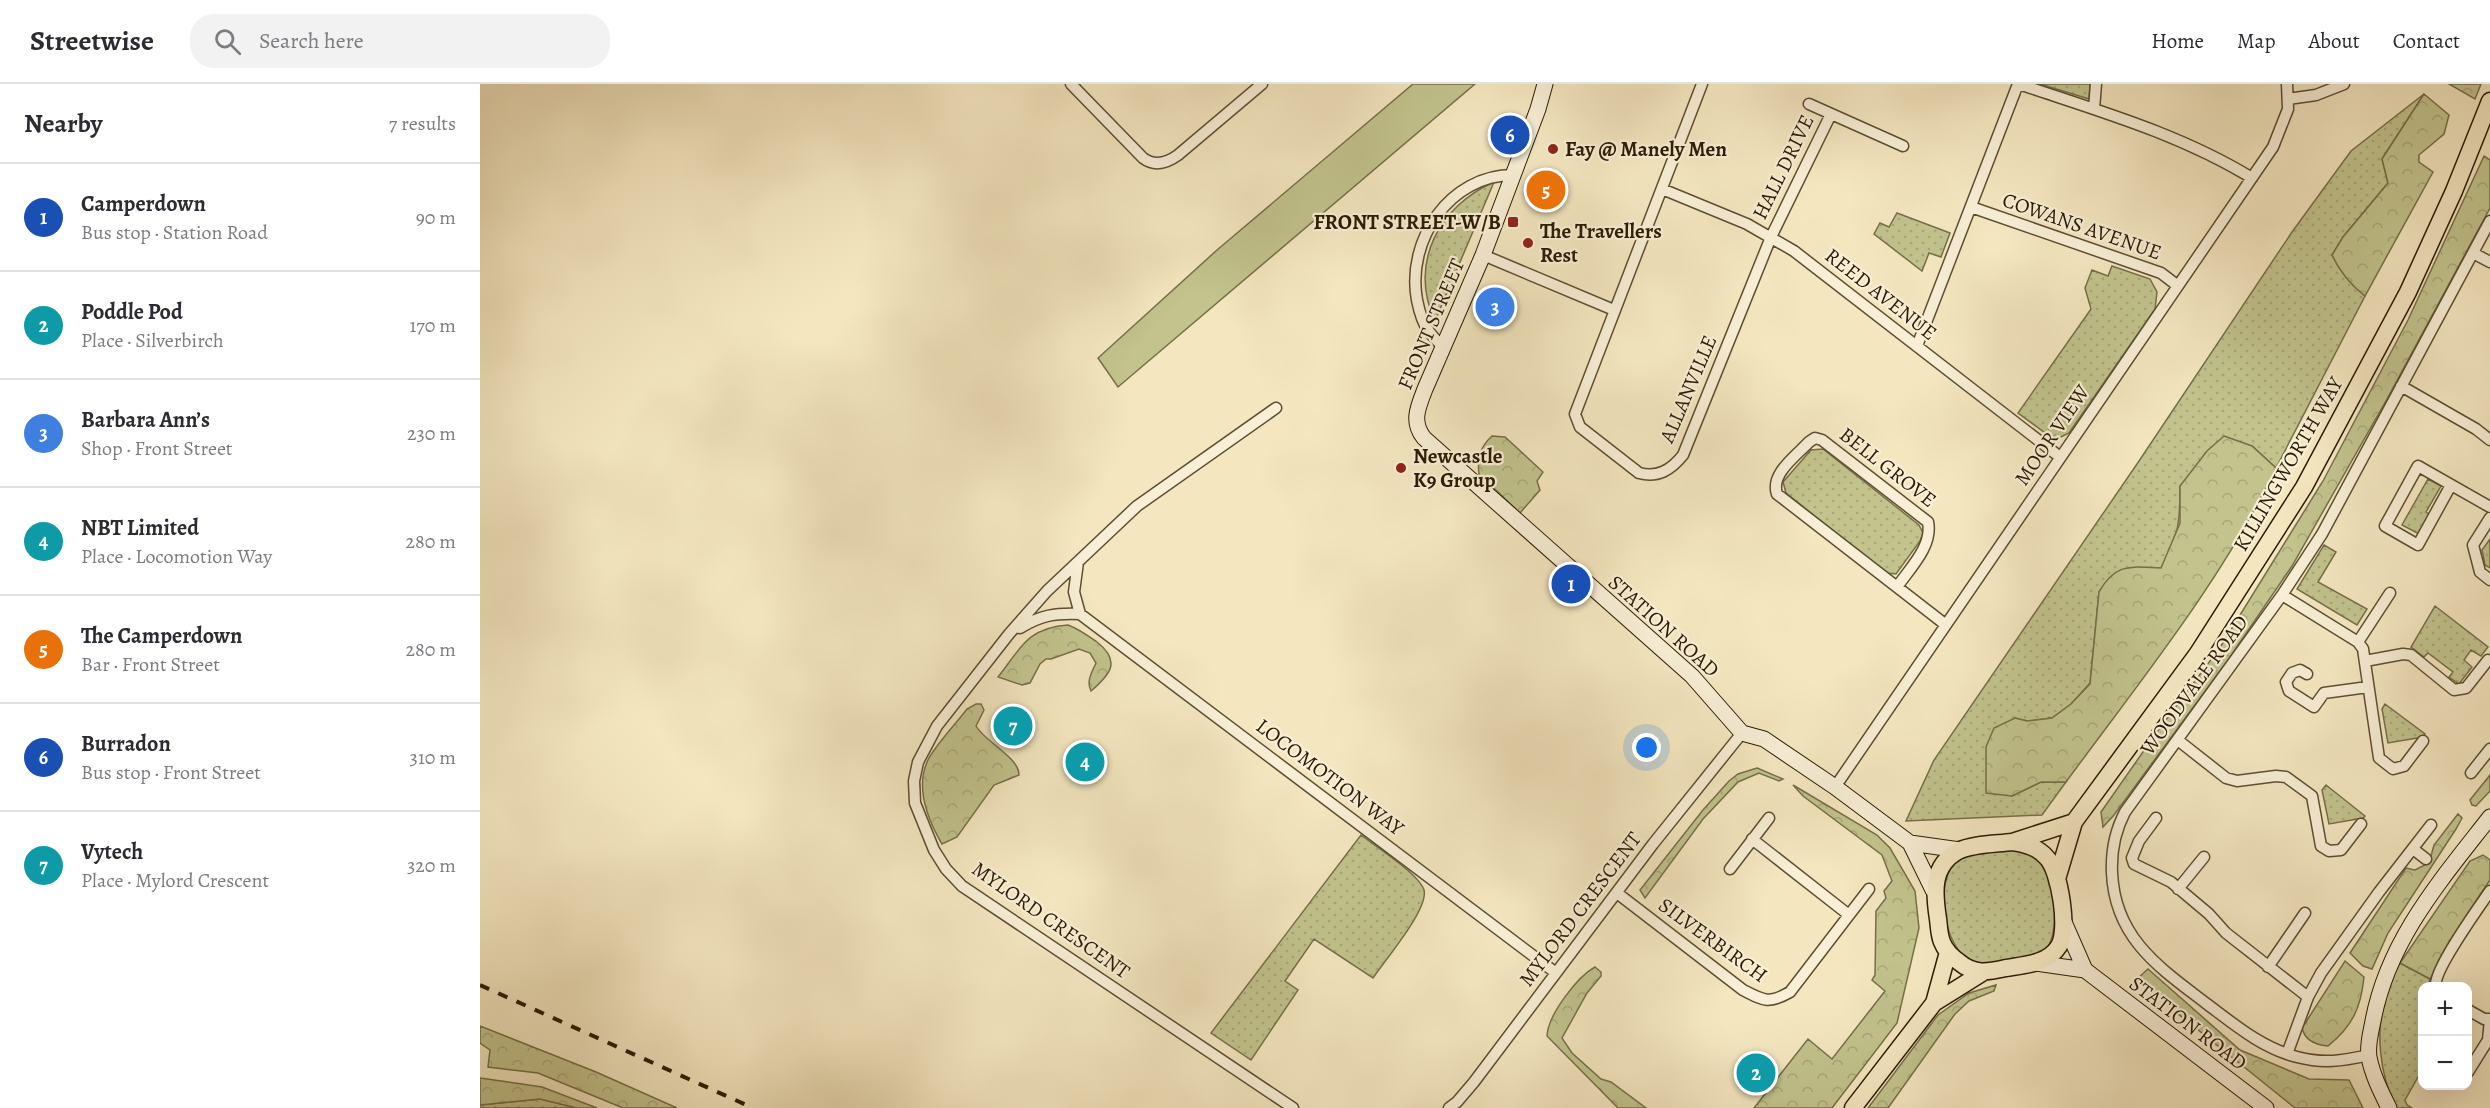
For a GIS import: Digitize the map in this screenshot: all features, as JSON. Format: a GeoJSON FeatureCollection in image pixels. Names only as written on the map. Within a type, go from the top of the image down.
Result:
{"type":"FeatureCollection","features":[{"type":"Feature","properties":{"kind":"main road","name":"FRONT STREET"},"geometry":{"type":"LineString","coordinates":[[1417,412],[1483,255],[1538,109],[1545,84]]}},
{"type":"Feature","properties":{"kind":"main road","name":"KILLINGWORTH WAY"},"geometry":{"type":"LineString","coordinates":[[2056,879],[2074,822],[2198,653],[2304,487],[2408,292],[2454,191],[2490,101]]}},
{"type":"Feature","properties":{"kind":"main road","name":"STATION ROAD"},"geometry":{"type":"LineString","coordinates":[[1417,412],[1416,426],[1424,438],[1692,676],[1742,733],[1764,739],[1835,787],[1910,843],[1933,890]]}},
{"type":"Feature","properties":{"kind":"main road"},"geometry":{"type":"LineString","coordinates":[[2389,1108],[2368,1055],[2378,996],[2389,964],[2406,930],[2427,898],[2490,817]]}},
{"type":"Feature","properties":{"kind":"main road"},"geometry":{"type":"LineString","coordinates":[[1982,973],[1969,969],[1948,952],[1941,941],[1933,890],[1941,867],[1960,850],[2012,842],[2074,822]]}},
{"type":"Feature","properties":{"kind":"main road"},"geometry":{"type":"LineString","coordinates":[[1853,1108],[1934,1003],[1982,973],[2036,963],[2048,957],[2058,947],[2064,922],[2055,870],[2040,851],[2027,844],[2012,842]]}},
{"type":"Feature","properties":{"kind":"main road","name":"STATION ROAD"},"geometry":{"type":"LineString","coordinates":[[1910,843],[1960,850]]}},
{"type":"Feature","properties":{"kind":"main road","name":"STATION ROAD"},"geometry":{"type":"LineString","coordinates":[[2064,922],[2085,970],[2266,1108]]}},
{"type":"Feature","properties":{"kind":"main road"},"geometry":{"type":"LineString","coordinates":[[1934,1003],[1948,952]]}},
{"type":"Feature","properties":{"kind":"main road","name":"STATION ROAD"},"geometry":{"type":"LineString","coordinates":[[2036,963],[2085,970]]}},
{"type":"Feature","properties":{"kind":"street"},"geometry":{"type":"LineString","coordinates":[[1071,84],[1143,158],[1156,164],[1167,162],[1179,155],[1262,84]]}},
{"type":"Feature","properties":{"kind":"street","name":"ALLANVILLE"},"geometry":{"type":"LineString","coordinates":[[1702,84],[1576,408],[1575,421],[1580,427],[1639,473],[1658,475],[1672,467],[1683,455],[1771,237]]}},
{"type":"Feature","properties":{"kind":"street"},"geometry":{"type":"LineString","coordinates":[[1917,346],[2019,84],[2176,138],[2216,156],[2252,178]]}},
{"type":"Feature","properties":{"kind":"street"},"geometry":{"type":"LineString","coordinates":[[2094,109],[2096,84]]}},
{"type":"Feature","properties":{"kind":"street","name":"MOOR VIEW"},"geometry":{"type":"LineString","coordinates":[[1835,787],[2273,147],[2284,124],[2288,99],[2287,84]]}},
{"type":"Feature","properties":{"kind":"street"},"geometry":{"type":"LineString","coordinates":[[2288,99],[2316,94],[2344,84]]}},
{"type":"Feature","properties":{"kind":"street","name":"HALL DRIVE"},"geometry":{"type":"LineString","coordinates":[[1809,104],[1903,146]]}},
{"type":"Feature","properties":{"kind":"street","name":"HALL DRIVE"},"geometry":{"type":"LineString","coordinates":[[1771,237],[1831,114]]}},
{"type":"Feature","properties":{"kind":"street"},"geometry":{"type":"LineString","coordinates":[[1443,347],[1427,329],[1418,305],[1416,267],[1422,242],[1436,216],[1456,194],[1496,175],[1513,175]]}},
{"type":"Feature","properties":{"kind":"street","name":"REED AVENUE"},"geometry":{"type":"LineString","coordinates":[[1662,189],[1748,224],[1794,251],[2061,457]]}},
{"type":"Feature","properties":{"kind":"street","name":"COWANS AVENUE"},"geometry":{"type":"LineString","coordinates":[[1971,207],[2161,273],[2178,286]]}},
{"type":"Feature","properties":{"kind":"street","name":"WOODVALE ROAD"},"geometry":{"type":"LineString","coordinates":[[2368,1055],[2334,1062],[2288,1054],[2263,1044],[2242,1030],[2153,962],[2127,929],[2118,910],[2113,891],[2112,862],[2119,824],[2125,812],[2179,741],[2282,596],[2322,534],[2490,221]]}},
{"type":"Feature","properties":{"kind":"street"},"geometry":{"type":"LineString","coordinates":[[2473,253],[2490,262]]}},
{"type":"Feature","properties":{"kind":"street"},"geometry":{"type":"LineString","coordinates":[[1483,255],[1614,310]]}},
{"type":"Feature","properties":{"kind":"street"},"geometry":{"type":"LineString","coordinates":[[2401,386],[2489,435]]}},
{"type":"Feature","properties":{"kind":"street","name":"MYLORD CRESCENT"},"geometry":{"type":"LineString","coordinates":[[1276,408],[1137,506],[1047,591],[1009,634],[937,726],[918,762],[914,782],[915,803],[934,850],[946,869],[962,886],[1293,1108]]}},
{"type":"Feature","properties":{"kind":"street","name":"BELL GROVE"},"geometry":{"type":"LineString","coordinates":[[1815,438],[1822,440],[1928,522],[1930,534],[1924,548],[1897,587],[1777,494],[1774,486],[1777,477],[1815,438]]}},
{"type":"Feature","properties":{"kind":"street"},"geometry":{"type":"LineString","coordinates":[[2451,485],[2418,544],[2385,526],[2418,466],[2490,507]]}},
{"type":"Feature","properties":{"kind":"street"},"geometry":{"type":"LineString","coordinates":[[2490,519],[2473,545],[2480,572],[2490,580]]}},
{"type":"Feature","properties":{"kind":"street"},"geometry":{"type":"LineString","coordinates":[[1009,634],[1033,620],[1055,613],[1080,614],[1074,592],[1078,562]]}},
{"type":"Feature","properties":{"kind":"street"},"geometry":{"type":"LineString","coordinates":[[1897,587],[1946,625]]}},
{"type":"Feature","properties":{"kind":"street"},"geometry":{"type":"LineString","coordinates":[[2358,642],[2390,593]]}},
{"type":"Feature","properties":{"kind":"street"},"geometry":{"type":"LineString","coordinates":[[2282,596],[2358,642],[2363,649],[2379,758],[2393,769],[2404,766],[2411,748],[2423,741]]}},
{"type":"Feature","properties":{"kind":"street","name":"LOCOMOTION WAY"},"geometry":{"type":"LineString","coordinates":[[1080,614],[1556,973]]}},
{"type":"Feature","properties":{"kind":"street"},"geometry":{"type":"LineString","coordinates":[[2365,661],[2403,654],[2411,655],[2454,690],[2466,688],[2486,663],[2473,658]]}},
{"type":"Feature","properties":{"kind":"street"},"geometry":{"type":"LineString","coordinates":[[2307,674],[2300,670],[2292,674],[2286,682],[2289,691],[2314,707],[2324,693],[2368,687]]}},
{"type":"Feature","properties":{"kind":"street","name":"MYLORD CRESCENT"},"geometry":{"type":"LineString","coordinates":[[1449,1108],[1474,1082],[1742,733]]}},
{"type":"Feature","properties":{"kind":"street"},"geometry":{"type":"LineString","coordinates":[[2179,741],[2226,778],[2238,781],[2276,776],[2286,777],[2304,790],[2312,796],[2321,846],[2329,852],[2341,850],[2358,828],[2344,825]]}},
{"type":"Feature","properties":{"kind":"street"},"geometry":{"type":"LineString","coordinates":[[2471,773],[2488,755]]}},
{"type":"Feature","properties":{"kind":"street"},"geometry":{"type":"LineString","coordinates":[[1730,869],[1769,818]]}},
{"type":"Feature","properties":{"kind":"street"},"geometry":{"type":"LineString","coordinates":[[2157,818],[2139,841],[2132,858],[2134,864],[2170,882],[2268,967],[2308,997]]}},
{"type":"Feature","properties":{"kind":"street"},"geometry":{"type":"LineString","coordinates":[[2288,1054],[2308,997],[2321,973],[2431,825]]}},
{"type":"Feature","properties":{"kind":"street"},"geometry":{"type":"LineString","coordinates":[[1752,839],[1849,915],[1869,889]]}},
{"type":"Feature","properties":{"kind":"street"},"geometry":{"type":"LineString","coordinates":[[2413,849],[2426,859]]}},
{"type":"Feature","properties":{"kind":"street"},"geometry":{"type":"LineString","coordinates":[[2178,889],[2204,857]]}},
{"type":"Feature","properties":{"kind":"street"},"geometry":{"type":"LineString","coordinates":[[2437,982],[2438,975],[2470,919],[2490,891]]}},
{"type":"Feature","properties":{"kind":"street","name":"SILVERBIRCH"},"geometry":{"type":"LineString","coordinates":[[1617,893],[1743,990],[1761,999],[1774,1001],[1790,992],[1849,915]]}},
{"type":"Feature","properties":{"kind":"street"},"geometry":{"type":"LineString","coordinates":[[2268,967],[2303,917],[2290,913]]}},
{"type":"Feature","properties":{"kind":"street"},"geometry":{"type":"LineString","coordinates":[[2472,1012],[2484,1020],[2490,1019],[2488,1040],[2472,1066]]}},
{"type":"Feature","properties":{"kind":"green space"},"geometry":{"type":"Polygon","coordinates":[[[1413,84],[1475,84],[1118,387],[1098,358],[1217,250],[1413,84]]]}},
{"type":"Feature","properties":{"kind":"green space"},"geometry":{"type":"Polygon","coordinates":[[[2040,84],[2090,84],[2089,99],[2040,84]]]}},
{"type":"Feature","properties":{"kind":"green space"},"geometry":{"type":"Polygon","coordinates":[[[2449,84],[2481,84],[2475,99],[2449,84]]]}},
{"type":"Feature","properties":{"kind":"green space"},"geometry":{"type":"Polygon","coordinates":[[[2424,94],[2382,159],[2388,183],[2343,237],[2332,255],[2346,278],[2365,296],[2276,468],[2252,446],[2180,486],[2180,510],[2175,537],[2161,568],[2135,570],[2118,575],[2104,585],[2099,592],[2090,683],[2071,704],[2052,718],[2027,721],[2015,718],[2012,796],[2041,782],[2066,782],[2042,815],[1906,821],[1934,760],[2137,464],[2292,232],[2351,151],[2424,94]]]}},
{"type":"Feature","properties":{"kind":"green space"},"geometry":{"type":"Polygon","coordinates":[[[2424,94],[2449,115],[2444,134],[2419,155],[2419,162],[2433,172],[2365,296],[2346,278],[2332,255],[2343,237],[2388,183],[2382,159],[2424,94]]]}},
{"type":"Feature","properties":{"kind":"green space"},"geometry":{"type":"Polygon","coordinates":[[[2484,156],[2490,160],[2490,208],[2387,399],[2292,566],[2228,660],[2103,827],[2101,812],[2219,649],[2323,481],[2408,320],[2484,156]]]}},
{"type":"Feature","properties":{"kind":"green space"},"geometry":{"type":"Polygon","coordinates":[[[1494,182],[1435,321],[1428,300],[1425,279],[1427,258],[1434,239],[1444,221],[1458,206],[1494,182]]]}},
{"type":"Feature","properties":{"kind":"green space"},"geometry":{"type":"Polygon","coordinates":[[[1897,213],[1950,233],[1941,257],[1929,253],[1922,271],[1874,234],[1880,223],[1889,227],[1897,213]]]}},
{"type":"Feature","properties":{"kind":"green space"},"geometry":{"type":"Polygon","coordinates":[[[2112,266],[2150,279],[2157,292],[2155,309],[2069,433],[2059,438],[2048,435],[2018,413],[2091,309],[2085,288],[2092,270],[2108,276],[2112,266]]]}},
{"type":"Feature","properties":{"kind":"green space"},"geometry":{"type":"Polygon","coordinates":[[[1492,436],[1505,437],[1543,472],[1537,481],[1540,490],[1520,513],[1479,474],[1480,453],[1492,436]]]}},
{"type":"Feature","properties":{"kind":"green space"},"geometry":{"type":"Polygon","coordinates":[[[2224,436],[2252,446],[2276,468],[2255,510],[2205,590],[2151,668],[2066,782],[2041,782],[2012,796],[1986,793],[1986,747],[1994,728],[2015,718],[2027,721],[2052,718],[2071,704],[2090,684],[2099,592],[2112,575],[2125,568],[2161,568],[2180,523],[2180,486],[2207,451],[2224,436]]]}},
{"type":"Feature","properties":{"kind":"green space"},"geometry":{"type":"Polygon","coordinates":[[[1823,449],[1919,525],[1923,533],[1920,541],[1896,574],[1886,573],[1786,493],[1783,482],[1811,450],[1823,449]]]}},
{"type":"Feature","properties":{"kind":"green space"},"geometry":{"type":"Polygon","coordinates":[[[2428,479],[2441,486],[2426,512],[2430,515],[2419,534],[2402,525],[2428,479]]]}},
{"type":"Feature","properties":{"kind":"green space"},"geometry":{"type":"Polygon","coordinates":[[[2490,539],[2490,568],[2485,565],[2482,550],[2490,539]]]}},
{"type":"Feature","properties":{"kind":"green space"},"geometry":{"type":"Polygon","coordinates":[[[2324,545],[2336,552],[2318,582],[2367,609],[2357,625],[2297,589],[2324,545]]]}},
{"type":"Feature","properties":{"kind":"green space"},"geometry":{"type":"Polygon","coordinates":[[[2435,606],[2488,647],[2481,656],[2471,650],[2464,660],[2472,667],[2459,684],[2449,677],[2453,672],[2428,653],[2424,657],[2411,647],[2435,606]]]}},
{"type":"Feature","properties":{"kind":"green space"},"geometry":{"type":"Polygon","coordinates":[[[1068,625],[1097,642],[1109,655],[1111,661],[1108,673],[1091,691],[1089,680],[1096,663],[1090,653],[1079,649],[1046,659],[1040,664],[1030,683],[1022,685],[998,677],[1019,649],[1034,635],[1043,630],[1068,625]]]}},
{"type":"Feature","properties":{"kind":"green space"},"geometry":{"type":"Polygon","coordinates":[[[981,704],[984,710],[976,726],[1014,762],[1019,775],[994,785],[957,837],[942,844],[925,803],[923,780],[925,769],[929,758],[942,739],[967,709],[981,704]]]}},
{"type":"Feature","properties":{"kind":"green space"},"geometry":{"type":"Polygon","coordinates":[[[2385,704],[2425,734],[2423,737],[2388,743],[2382,709],[2385,704]]]}},
{"type":"Feature","properties":{"kind":"green space"},"geometry":{"type":"Polygon","coordinates":[[[1757,768],[1783,779],[1779,781],[1759,773],[1738,782],[1703,819],[1645,898],[1640,890],[1703,810],[1738,774],[1757,768]]]}},
{"type":"Feature","properties":{"kind":"green space"},"geometry":{"type":"Polygon","coordinates":[[[2490,775],[2490,791],[2476,806],[2472,805],[2470,800],[2490,775]]]}},
{"type":"Feature","properties":{"kind":"green space"},"geometry":{"type":"Polygon","coordinates":[[[1793,785],[1877,835],[1890,848],[1915,891],[1919,928],[1897,1023],[1832,1108],[1754,1108],[1808,1039],[1832,1059],[1885,991],[1872,980],[1875,975],[1876,911],[1886,898],[1884,891],[1892,881],[1882,855],[1803,796],[1793,785]]]}},
{"type":"Feature","properties":{"kind":"green space"},"geometry":{"type":"Polygon","coordinates":[[[2326,785],[2365,816],[2329,824],[2322,790],[2326,785]]]}},
{"type":"Feature","properties":{"kind":"green space"},"geometry":{"type":"Polygon","coordinates":[[[2458,814],[2462,818],[2456,829],[2388,933],[2372,969],[2363,966],[2350,953],[2406,868],[2415,870],[2429,863],[2434,845],[2458,814]]]}},
{"type":"Feature","properties":{"kind":"green space"},"geometry":{"type":"Polygon","coordinates":[[[1361,835],[1406,868],[1420,883],[1424,890],[1424,899],[1420,909],[1373,978],[1314,939],[1285,981],[1298,990],[1251,1060],[1211,1033],[1361,835]]]}},
{"type":"Feature","properties":{"kind":"green space"},"geometry":{"type":"Polygon","coordinates":[[[2013,850],[2026,852],[2038,859],[2049,877],[2055,917],[2051,941],[2046,949],[2032,956],[1989,964],[1975,963],[1962,954],[1949,930],[1944,900],[1949,872],[1955,863],[1967,856],[2013,850]]]}},
{"type":"Feature","properties":{"kind":"green space"},"geometry":{"type":"Polygon","coordinates":[[[2483,855],[2490,860],[2490,880],[2430,979],[2400,963],[2470,861],[2483,855]]]}},
{"type":"Feature","properties":{"kind":"green space"},"geometry":{"type":"Polygon","coordinates":[[[2345,961],[2364,977],[2358,1007],[2343,1032],[2328,1046],[2315,1043],[2308,1039],[2302,1028],[2345,961]]]}},
{"type":"Feature","properties":{"kind":"green space"},"geometry":{"type":"Polygon","coordinates":[[[2400,963],[2430,979],[2429,982],[2418,982],[2418,1077],[2405,1100],[2412,1108],[2396,1108],[2382,1066],[2381,1022],[2389,985],[2400,963]]]}},
{"type":"Feature","properties":{"kind":"green space"},"geometry":{"type":"Polygon","coordinates":[[[1595,967],[1601,972],[1601,976],[1587,993],[1562,1038],[1572,1053],[1601,1079],[1611,1082],[1646,1108],[1618,1108],[1547,1036],[1552,1018],[1565,997],[1580,979],[1595,967]]]}},
{"type":"Feature","properties":{"kind":"green space"},"geometry":{"type":"Polygon","coordinates":[[[2148,969],[2240,1050],[2309,1079],[2349,1080],[2363,1108],[2295,1108],[2136,980],[2148,969]]]}},
{"type":"Feature","properties":{"kind":"green space"},"geometry":{"type":"Polygon","coordinates":[[[1996,985],[1994,991],[1969,1001],[1955,1014],[1888,1108],[1868,1108],[1938,1015],[1969,993],[1996,985]]]}},
{"type":"Feature","properties":{"kind":"green space"},"geometry":{"type":"Polygon","coordinates":[[[480,1026],[596,1072],[677,1108],[623,1108],[538,1073],[488,1067],[490,1050],[480,1043],[480,1026]]]}},
{"type":"Feature","properties":{"kind":"green space"},"geometry":{"type":"Polygon","coordinates":[[[480,1078],[542,1087],[597,1108],[577,1108],[540,1099],[480,1105],[480,1078]]]}},
{"type":"Feature","properties":{"kind":"green space"},"geometry":{"type":"Polygon","coordinates":[[[540,1099],[577,1108],[480,1108],[480,1105],[540,1099]]]}},
{"type":"Feature","properties":{"kind":"railway"},"geometry":{"type":"LineString","coordinates":[[480,985],[753,1108]]}},
{"type":"Feature","properties":{"kind":"place","name":"Burradon"},"geometry":{"type":"Point","coordinates":[1510,135]}},
{"type":"Feature","properties":{"kind":"place","name":"Fay @ Manely Men"},"geometry":{"type":"Point","coordinates":[1553,149]}},
{"type":"Feature","properties":{"kind":"place","name":"The Camperdown"},"geometry":{"type":"Point","coordinates":[1546,190]}},
{"type":"Feature","properties":{"kind":"place","name":"FRONT STREET-W/B"},"geometry":{"type":"Point","coordinates":[1513,222]}},
{"type":"Feature","properties":{"kind":"place","name":"The Travellers Rest"},"geometry":{"type":"Point","coordinates":[1528,243]}},
{"type":"Feature","properties":{"kind":"place","name":"Barbara Ann’s"},"geometry":{"type":"Point","coordinates":[1495,307]}},
{"type":"Feature","properties":{"kind":"place","name":"Newcastle K9 Group"},"geometry":{"type":"Point","coordinates":[1401,468]}},
{"type":"Feature","properties":{"kind":"place","name":"Camperdown"},"geometry":{"type":"Point","coordinates":[1571,584]}},
{"type":"Feature","properties":{"kind":"place","name":"Vytech"},"geometry":{"type":"Point","coordinates":[1013,726]}},
{"type":"Feature","properties":{"kind":"place","name":"NBT Limited"},"geometry":{"type":"Point","coordinates":[1085,762]}},
{"type":"Feature","properties":{"kind":"place","name":"Poddle Pod"},"geometry":{"type":"Point","coordinates":[1756,1073]}}]}
